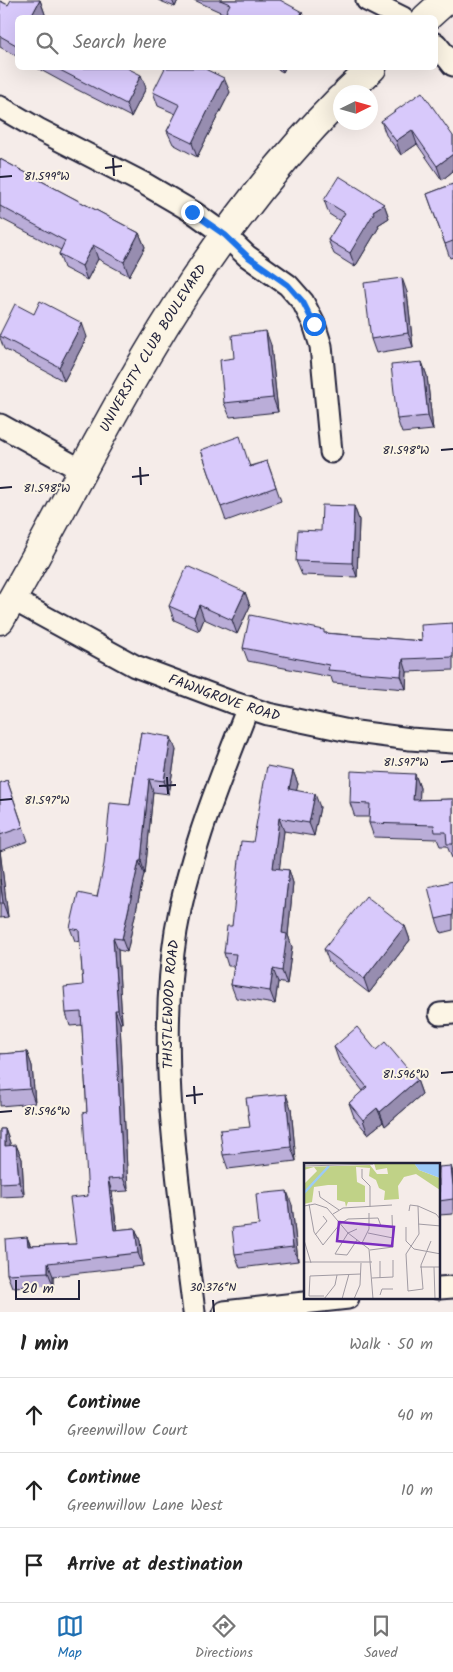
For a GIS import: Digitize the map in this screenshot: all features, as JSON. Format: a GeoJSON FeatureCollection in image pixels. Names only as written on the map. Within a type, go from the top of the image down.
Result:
{"type":"FeatureCollection","features":[{"type":"Feature","properties":{"kind":"street"},"geometry":{"type":"LineString","coordinates":[[367,0],[397,15]]}},
{"type":"Feature","properties":{"kind":"street"},"geometry":{"type":"LineString","coordinates":[[429,15],[446,0]]}},
{"type":"Feature","properties":{"kind":"street"},"geometry":{"type":"LineString","coordinates":[[438,46],[453,65]]}},
{"type":"Feature","properties":{"kind":"street"},"geometry":{"type":"LineString","coordinates":[[354,85],[370,70]]}},
{"type":"Feature","properties":{"kind":"street","name":"UNIVERSITY CLUB BOULEVARD"},"geometry":{"type":"LineString","coordinates":[[6,610],[147,355],[225,235],[317,123],[333,106]]}},
{"type":"Feature","properties":{"kind":"street"},"geometry":{"type":"LineString","coordinates":[[0,107],[145,184],[192,212],[225,235],[247,256],[288,285],[303,302],[314,324],[321,346],[331,452]]}},
{"type":"Feature","properties":{"kind":"street"},"geometry":{"type":"LineString","coordinates":[[0,425],[83,471]]}},
{"type":"Feature","properties":{"kind":"street","name":"FAWNGROVE ROAD"},"geometry":{"type":"LineString","coordinates":[[6,610],[135,666],[248,707],[297,721],[349,731],[410,739],[453,742]]}},
{"type":"Feature","properties":{"kind":"street","name":"THISTLEWOOD ROAD"},"geometry":{"type":"LineString","coordinates":[[194,1312],[170,1107],[168,1040],[170,993],[176,931],[189,869],[203,825],[248,707]]}},
{"type":"Feature","properties":{"kind":"street"},"geometry":{"type":"LineString","coordinates":[[440,1288],[453,1287]]}},
{"type":"Feature","properties":{"kind":"street"},"geometry":{"type":"LineString","coordinates":[[224,1312],[330,1300]]}},
{"type":"Feature","properties":{"kind":"building"},"geometry":{"type":"Polygon","coordinates":[[[11,0],[40,0],[32,15],[15,15],[15,44],[0,36],[0,1],[8,5],[11,0]]]}},
{"type":"Feature","properties":{"kind":"building"},"geometry":{"type":"Polygon","coordinates":[[[220,0],[280,0],[302,12],[300,15],[232,15],[226,12],[230,4],[220,0]]]}},
{"type":"Feature","properties":{"kind":"building"},"geometry":{"type":"Polygon","coordinates":[[[60,70],[131,70],[141,75],[126,104],[60,70]]]}},
{"type":"Feature","properties":{"kind":"building"},"geometry":{"type":"Polygon","coordinates":[[[164,70],[207,70],[224,78],[192,143],[167,131],[180,105],[153,92],[164,70]]]}},
{"type":"Feature","properties":{"kind":"building"},"geometry":{"type":"Polygon","coordinates":[[[422,92],[453,136],[453,154],[437,166],[412,130],[396,141],[381,121],[422,92]]]}},
{"type":"Feature","properties":{"kind":"building"},"geometry":{"type":"Polygon","coordinates":[[[0,159],[139,233],[124,262],[93,245],[82,266],[59,254],[65,241],[0,206],[0,159]]]}},
{"type":"Feature","properties":{"kind":"building"},"geometry":{"type":"Polygon","coordinates":[[[339,176],[384,204],[373,211],[374,213],[350,253],[328,240],[345,213],[324,200],[339,176]]]}},
{"type":"Feature","properties":{"kind":"building"},"geometry":{"type":"Polygon","coordinates":[[[453,184],[453,241],[445,244],[427,194],[453,184]]]}},
{"type":"Feature","properties":{"kind":"building"},"geometry":{"type":"Polygon","coordinates":[[[402,278],[408,333],[371,339],[364,283],[402,278]]]}},
{"type":"Feature","properties":{"kind":"building"},"geometry":{"type":"Polygon","coordinates":[[[40,301],[82,323],[59,367],[0,336],[15,304],[34,314],[40,301]]]}},
{"type":"Feature","properties":{"kind":"building"},"geometry":{"type":"Polygon","coordinates":[[[266,331],[273,398],[224,403],[220,360],[234,358],[232,335],[266,331]]]}},
{"type":"Feature","properties":{"kind":"building"},"geometry":{"type":"Polygon","coordinates":[[[422,362],[428,416],[397,419],[391,365],[422,362]]]}},
{"type":"Feature","properties":{"kind":"building"},"geometry":{"type":"Polygon","coordinates":[[[240,436],[250,467],[267,461],[276,487],[221,507],[201,450],[240,436]]]}},
{"type":"Feature","properties":{"kind":"building"},"geometry":{"type":"Polygon","coordinates":[[[322,505],[354,506],[352,563],[296,561],[298,530],[321,531],[322,505]]]}},
{"type":"Feature","properties":{"kind":"building"},"geometry":{"type":"Polygon","coordinates":[[[187,566],[245,592],[232,620],[199,605],[194,617],[169,606],[187,566]]]}},
{"type":"Feature","properties":{"kind":"building"},"geometry":{"type":"Polygon","coordinates":[[[250,615],[324,630],[324,633],[422,641],[421,625],[453,623],[453,657],[403,659],[401,676],[328,670],[329,665],[243,648],[250,615]]]}},
{"type":"Feature","properties":{"kind":"building"},"geometry":{"type":"Polygon","coordinates":[[[141,732],[171,737],[164,781],[149,779],[141,861],[139,861],[122,939],[113,938],[118,1010],[115,1010],[123,1178],[108,1179],[114,1230],[135,1228],[138,1253],[48,1263],[48,1272],[7,1274],[5,1239],[27,1237],[28,1246],[76,1244],[70,1198],[88,1196],[83,1113],[87,1112],[81,1012],[66,1013],[64,987],[83,985],[79,930],[70,928],[78,893],[97,897],[104,864],[110,803],[130,805],[141,732]]]}},
{"type":"Feature","properties":{"kind":"building"},"geometry":{"type":"Polygon","coordinates":[[[267,766],[293,771],[289,789],[315,794],[309,823],[279,818],[273,868],[289,870],[282,933],[287,934],[282,971],[273,969],[270,991],[231,985],[236,954],[224,953],[227,926],[232,926],[241,841],[253,842],[267,766]]]}},
{"type":"Feature","properties":{"kind":"building"},"geometry":{"type":"Polygon","coordinates":[[[351,771],[415,774],[413,800],[453,799],[453,844],[447,844],[446,832],[435,832],[434,825],[369,823],[370,804],[350,803],[351,771]]]}},
{"type":"Feature","properties":{"kind":"building"},"geometry":{"type":"Polygon","coordinates":[[[7,780],[23,827],[0,835],[0,783],[7,780]]]}},
{"type":"Feature","properties":{"kind":"building"},"geometry":{"type":"Polygon","coordinates":[[[0,879],[3,903],[0,903],[0,879]]]}},
{"type":"Feature","properties":{"kind":"building"},"geometry":{"type":"Polygon","coordinates":[[[453,881],[453,915],[436,919],[428,887],[453,881]]]}},
{"type":"Feature","properties":{"kind":"building"},"geometry":{"type":"Polygon","coordinates":[[[366,896],[405,926],[364,979],[324,949],[366,896]]]}},
{"type":"Feature","properties":{"kind":"building"},"geometry":{"type":"Polygon","coordinates":[[[357,1027],[376,1050],[385,1042],[417,1080],[380,1112],[377,1108],[363,1120],[349,1103],[367,1087],[334,1047],[357,1027]]]}},
{"type":"Feature","properties":{"kind":"building"},"geometry":{"type":"Polygon","coordinates":[[[27,1052],[30,1089],[0,1091],[0,1054],[27,1052]]]}},
{"type":"Feature","properties":{"kind":"building"},"geometry":{"type":"Polygon","coordinates":[[[286,1094],[291,1147],[223,1155],[220,1130],[250,1127],[246,1098],[286,1094]]]}},
{"type":"Feature","properties":{"kind":"building"},"geometry":{"type":"Polygon","coordinates":[[[0,1129],[5,1129],[5,1146],[16,1145],[19,1182],[0,1183],[0,1129]]]}},
{"type":"Feature","properties":{"kind":"building"},"geometry":{"type":"Polygon","coordinates":[[[451,1166],[453,1199],[440,1201],[440,1167],[451,1166]]]}},
{"type":"Feature","properties":{"kind":"building"},"geometry":{"type":"Polygon","coordinates":[[[287,1191],[293,1247],[235,1254],[232,1228],[259,1225],[256,1194],[287,1191]]]}},
{"type":"Feature","properties":{"kind":"route"},"geometry":{"type":"LineString","coordinates":[[192,212],[225,235],[247,256],[288,285],[303,302],[314,324]]}}]}
